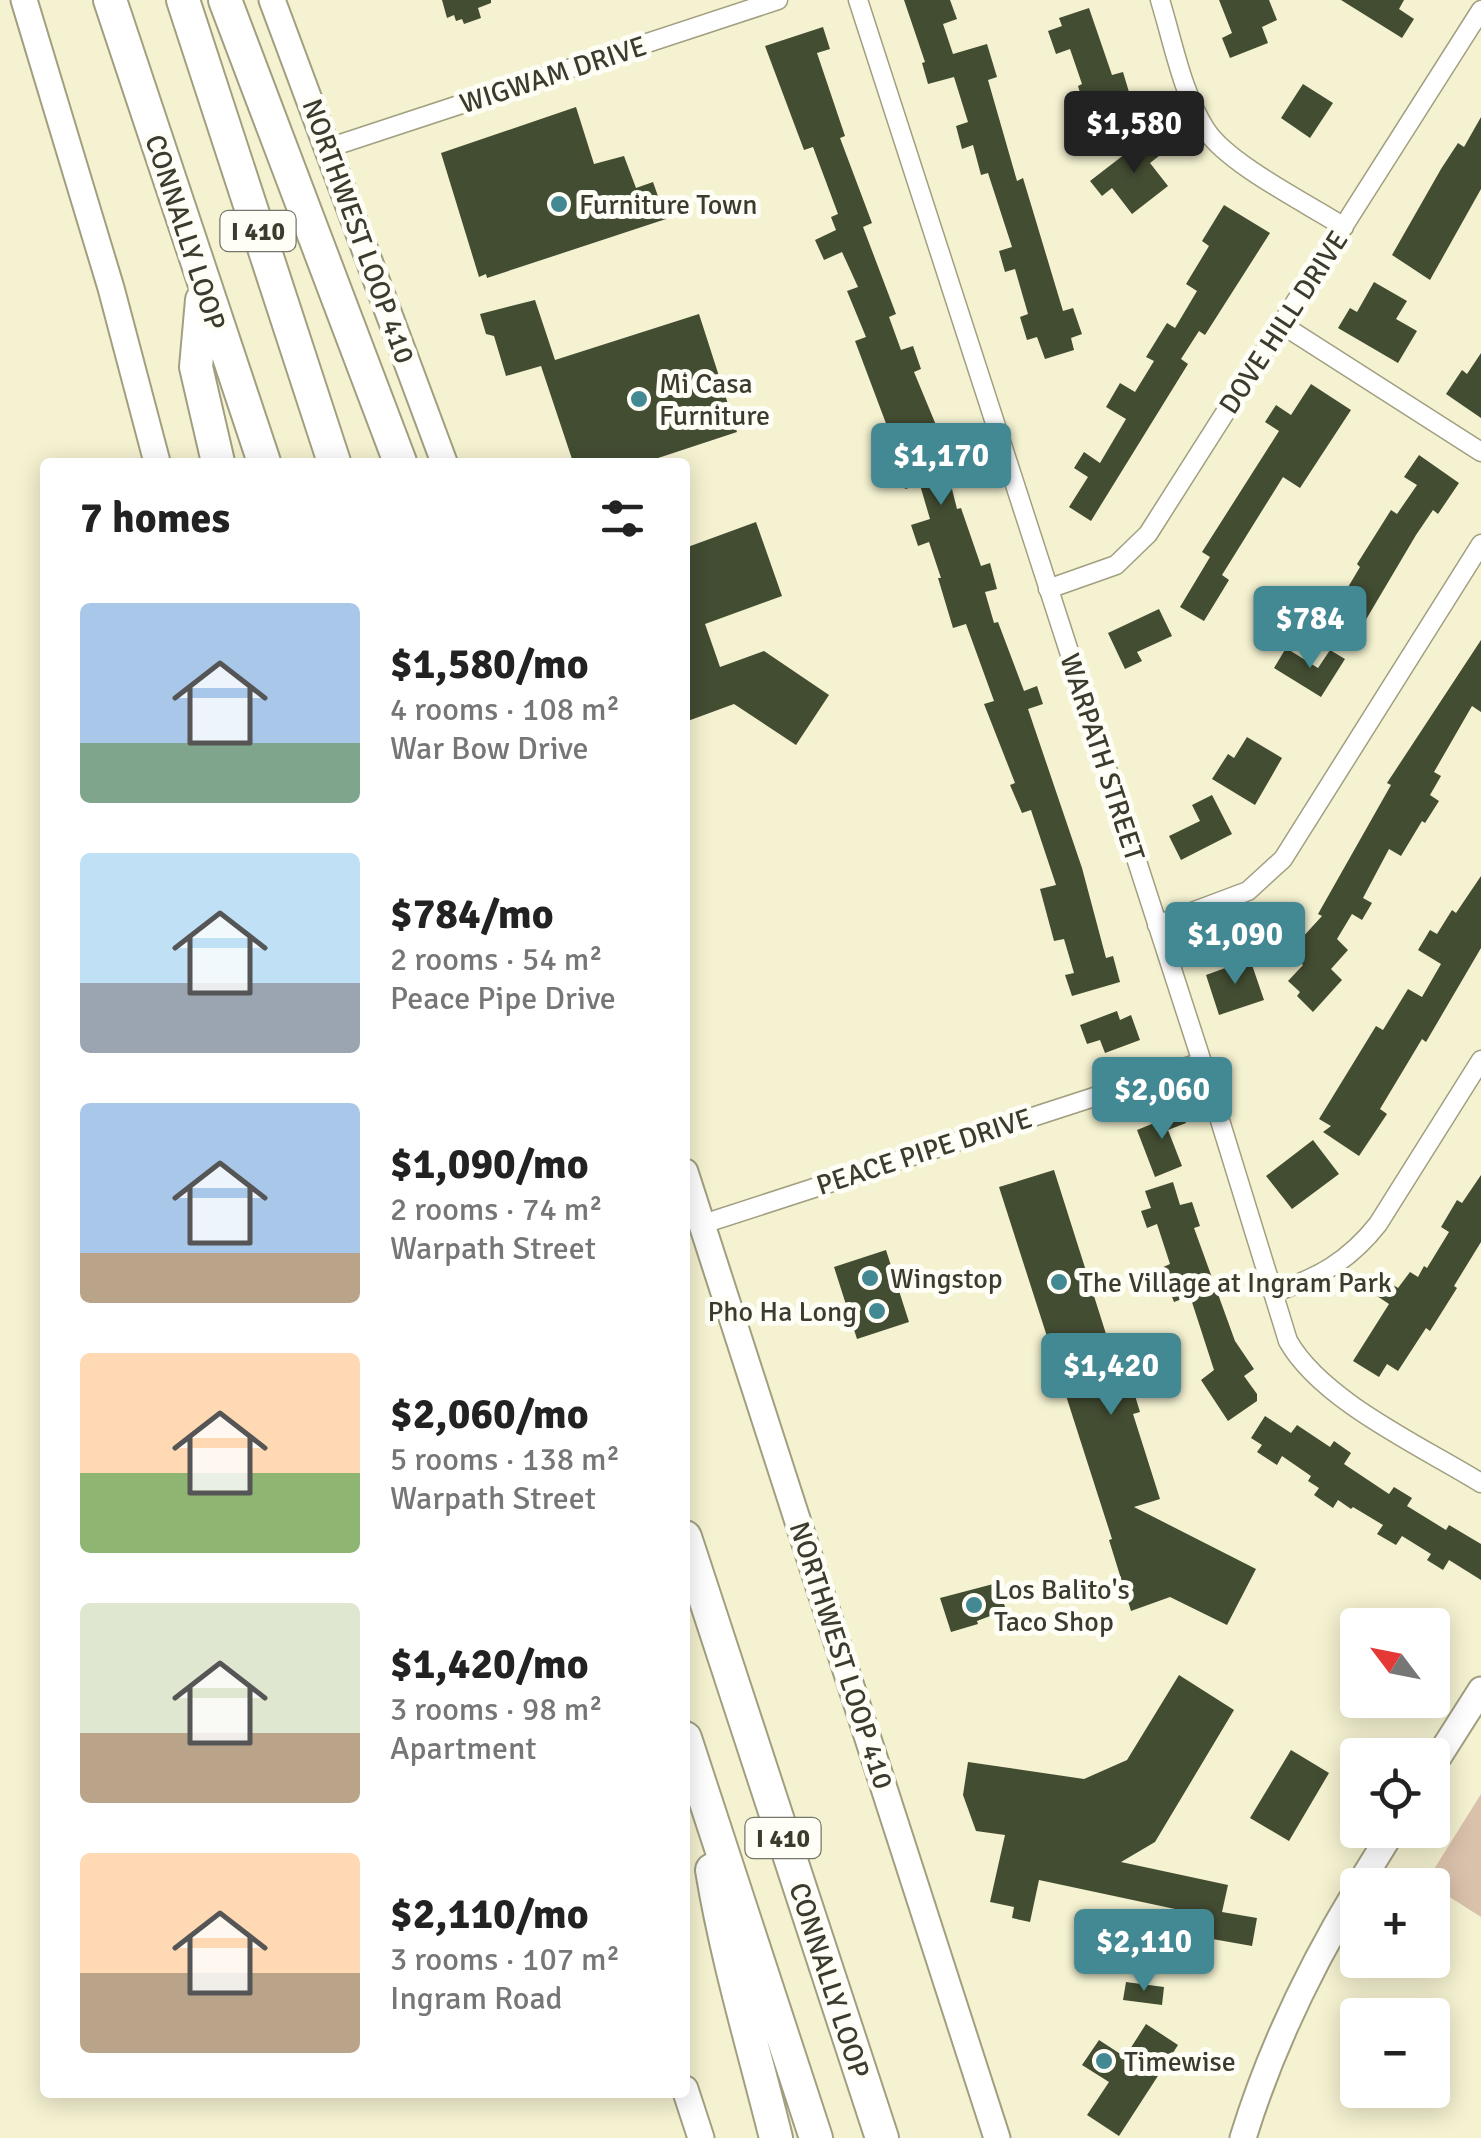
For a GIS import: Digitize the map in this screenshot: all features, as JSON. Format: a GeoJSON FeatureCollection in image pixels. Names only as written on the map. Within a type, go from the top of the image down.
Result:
{"type":"FeatureCollection","features":[{"type":"Feature","properties":{"kind":"highway","name":"CONNALLY LOOP"},"geometry":{"type":"LineString","coordinates":[[110,0],[263,458]]}},
{"type":"Feature","properties":{"kind":"highway","name":"I 410"},"geometry":{"type":"LineString","coordinates":[[183,0],[333,458]]}},
{"type":"Feature","properties":{"kind":"highway"},"geometry":{"type":"LineString","coordinates":[[224,0],[398,458]]}},
{"type":"Feature","properties":{"kind":"highway"},"geometry":{"type":"LineString","coordinates":[[203,288],[196,367],[217,458]]}},
{"type":"Feature","properties":{"kind":"highway","name":"CONNALLY LOOP"},"geometry":{"type":"LineString","coordinates":[[690,1553],[882,2138]]}},
{"type":"Feature","properties":{"kind":"highway"},"geometry":{"type":"LineString","coordinates":[[690,1753],[724,1944],[776,2138]]}},
{"type":"Feature","properties":{"kind":"highway","name":"I 410"},"geometry":{"type":"LineString","coordinates":[[690,1753],[816,2138]]}},
{"type":"Feature","properties":{"kind":"main road"},"geometry":{"type":"LineString","coordinates":[[24,0],[111,288],[157,458]]}},
{"type":"Feature","properties":{"kind":"main road","name":"NORTHWEST LOOP 410"},"geometry":{"type":"LineString","coordinates":[[272,0],[443,458]]}},
{"type":"Feature","properties":{"kind":"main road","name":"NORTHWEST LOOP 410"},"geometry":{"type":"LineString","coordinates":[[690,1187],[997,2138]]}},
{"type":"Feature","properties":{"kind":"main road"},"geometry":{"type":"LineString","coordinates":[[1450,1739],[1481,1690]]}},
{"type":"Feature","properties":{"kind":"main road"},"geometry":{"type":"LineString","coordinates":[[1243,2138],[1256,2094],[1309,1974],[1340,1919]]}},
{"type":"Feature","properties":{"kind":"main road"},"geometry":{"type":"LineString","coordinates":[[1224,2138],[1256,2094]]}},
{"type":"Feature","properties":{"kind":"main road"},"geometry":{"type":"LineString","coordinates":[[688,2098],[701,2138]]}},
{"type":"Feature","properties":{"kind":"street","name":"WIGWAM DRIVE"},"geometry":{"type":"LineString","coordinates":[[328,148],[778,0]]}},
{"type":"Feature","properties":{"kind":"street","name":"WARPATH STREET"},"geometry":{"type":"LineString","coordinates":[[858,0],[1202,1062],[1288,1341],[1318,1380],[1481,1483]]}},
{"type":"Feature","properties":{"kind":"street"},"geometry":{"type":"LineString","coordinates":[[1160,0],[1189,93],[1206,132],[1230,155],[1344,226]]}},
{"type":"Feature","properties":{"kind":"street","name":"DOVE HILL DRIVE"},"geometry":{"type":"LineString","coordinates":[[1048,590],[1116,565],[1148,534],[1481,10]]}},
{"type":"Feature","properties":{"kind":"street"},"geometry":{"type":"LineString","coordinates":[[1280,324],[1481,452]]}},
{"type":"Feature","properties":{"kind":"street"},"geometry":{"type":"LineString","coordinates":[[1157,925],[1248,891],[1284,860],[1481,544]]}},
{"type":"Feature","properties":{"kind":"street"},"geometry":{"type":"LineString","coordinates":[[1273,1292],[1311,1280],[1360,1247],[1481,1060]]}},
{"type":"Feature","properties":{"kind":"street","name":"PEACE PIPE DRIVE"},"geometry":{"type":"LineString","coordinates":[[702,1224],[1202,1062]]}},
{"type":"Feature","properties":{"kind":"shaded area"},"geometry":{"type":"Polygon","coordinates":[[[1481,1794],[1481,1917],[1450,1897],[1450,1868],[1435,1868],[1481,1794]]]}},
{"type":"Feature","properties":{"kind":"building"},"geometry":{"type":"Polygon","coordinates":[[[442,0],[491,3],[478,8],[481,18],[464,24],[462,19],[456,21],[454,15],[447,18],[442,0]]]}},
{"type":"Feature","properties":{"kind":"building"},"geometry":{"type":"Polygon","coordinates":[[[904,0],[950,0],[957,19],[943,24],[953,54],[987,44],[997,77],[988,80],[1017,181],[1023,178],[1063,311],[1073,308],[1082,334],[1071,338],[1074,350],[1045,359],[1037,337],[1027,340],[1020,317],[1028,314],[1015,269],[1005,272],[999,251],[1012,247],[988,173],[981,175],[973,145],[962,149],[956,126],[968,122],[954,77],[928,84],[922,63],[925,62],[904,0]]]}},
{"type":"Feature","properties":{"kind":"building"},"geometry":{"type":"Polygon","coordinates":[[[1219,0],[1269,0],[1277,20],[1262,27],[1268,43],[1230,58],[1222,38],[1232,33],[1219,0]]]}},
{"type":"Feature","properties":{"kind":"building"},"geometry":{"type":"Polygon","coordinates":[[[1341,0],[1404,0],[1399,9],[1414,19],[1402,38],[1341,0]]]}},
{"type":"Feature","properties":{"kind":"building"},"geometry":{"type":"Polygon","coordinates":[[[1089,8],[1112,75],[1123,72],[1129,92],[1122,94],[1133,131],[1095,142],[1070,49],[1056,54],[1048,31],[1062,26],[1059,18],[1089,8]]]}},
{"type":"Feature","properties":{"kind":"building"},"geometry":{"type":"Polygon","coordinates":[[[823,27],[830,49],[817,53],[845,136],[840,138],[872,223],[863,227],[896,314],[889,317],[901,350],[913,346],[921,369],[914,372],[936,425],[957,509],[961,508],[981,566],[990,563],[997,589],[985,592],[994,623],[998,622],[1024,691],[1037,686],[1043,704],[1028,709],[1082,868],[1106,958],[1113,956],[1120,982],[1072,996],[1065,975],[1074,973],[1064,939],[1054,941],[1040,889],[1056,885],[1031,810],[1022,813],[1010,785],[1015,783],[984,704],[994,701],[966,624],[953,628],[929,542],[918,546],[911,525],[930,519],[920,485],[905,489],[899,467],[902,466],[855,341],[866,337],[847,291],[858,287],[842,252],[824,260],[815,240],[836,230],[831,217],[838,214],[813,147],[804,150],[765,46],[823,27]]]}},
{"type":"Feature","properties":{"kind":"building"},"geometry":{"type":"Polygon","coordinates":[[[1303,84],[1333,103],[1310,138],[1281,118],[1303,84]]]}},
{"type":"Feature","properties":{"kind":"building","name":"Furniture Town"},"geometry":{"type":"Polygon","coordinates":[[[576,107],[594,164],[624,156],[636,188],[653,182],[666,219],[487,278],[486,274],[479,277],[441,153],[576,107]]]}},
{"type":"Feature","properties":{"kind":"building"},"geometry":{"type":"Polygon","coordinates":[[[1481,117],[1481,189],[1430,280],[1392,255],[1441,169],[1458,143],[1464,147],[1481,117]]]}},
{"type":"Feature","properties":{"kind":"building"},"geometry":{"type":"Polygon","coordinates":[[[1147,137],[1153,137],[1164,152],[1150,163],[1168,186],[1132,214],[1112,188],[1102,196],[1090,181],[1147,137]]]}},
{"type":"Feature","properties":{"kind":"building"},"geometry":{"type":"Polygon","coordinates":[[[1224,205],[1270,233],[1205,335],[1199,331],[1181,359],[1188,364],[1091,521],[1069,507],[1088,477],[1074,468],[1084,452],[1100,463],[1126,419],[1106,407],[1120,383],[1135,392],[1154,361],[1146,357],[1167,323],[1175,328],[1197,291],[1186,284],[1209,246],[1202,241],[1224,205]]]}},
{"type":"Feature","properties":{"kind":"building"},"geometry":{"type":"Polygon","coordinates":[[[1374,282],[1407,301],[1396,319],[1417,331],[1398,363],[1338,328],[1350,308],[1357,312],[1374,282]]]}},
{"type":"Feature","properties":{"kind":"building","name":"Mi Casa Furniture"},"geometry":{"type":"Polygon","coordinates":[[[535,300],[555,360],[699,314],[737,432],[658,458],[572,458],[541,366],[506,376],[494,336],[486,334],[480,314],[535,300]]]}},
{"type":"Feature","properties":{"kind":"building"},"geometry":{"type":"Polygon","coordinates":[[[1481,353],[1481,418],[1446,394],[1462,370],[1467,374],[1481,353]]]}},
{"type":"Feature","properties":{"kind":"building"},"geometry":{"type":"Polygon","coordinates":[[[1311,384],[1351,410],[1300,488],[1283,477],[1222,575],[1229,580],[1204,621],[1180,607],[1210,557],[1202,552],[1279,431],[1265,422],[1276,405],[1291,415],[1311,384]]]}},
{"type":"Feature","properties":{"kind":"building"},"geometry":{"type":"Polygon","coordinates":[[[1419,455],[1459,483],[1438,514],[1433,510],[1416,535],[1361,628],[1354,623],[1350,631],[1329,619],[1391,510],[1397,514],[1417,485],[1404,477],[1419,455]]]}},
{"type":"Feature","properties":{"kind":"building"},"geometry":{"type":"Polygon","coordinates":[[[756,522],[782,596],[705,624],[720,667],[764,651],[829,695],[796,745],[734,704],[690,720],[690,546],[756,522]]]}},
{"type":"Feature","properties":{"kind":"building"},"geometry":{"type":"Polygon","coordinates":[[[1159,609],[1172,636],[1137,652],[1142,661],[1125,669],[1108,633],[1159,609]]]}},
{"type":"Feature","properties":{"kind":"building"},"geometry":{"type":"Polygon","coordinates":[[[1481,640],[1481,712],[1472,706],[1434,772],[1441,776],[1430,795],[1439,801],[1401,856],[1389,849],[1363,898],[1372,903],[1362,920],[1352,914],[1337,939],[1348,950],[1331,969],[1342,980],[1313,1012],[1288,981],[1303,965],[1289,952],[1322,916],[1318,914],[1391,785],[1387,783],[1481,640]]]}},
{"type":"Feature","properties":{"kind":"building"},"geometry":{"type":"Polygon","coordinates":[[[1286,648],[1318,668],[1330,650],[1345,659],[1321,697],[1274,668],[1286,648]]]}},
{"type":"Feature","properties":{"kind":"building"},"geometry":{"type":"Polygon","coordinates":[[[1247,737],[1282,758],[1255,805],[1212,779],[1228,754],[1234,758],[1247,737]]]}},
{"type":"Feature","properties":{"kind":"building"},"geometry":{"type":"Polygon","coordinates":[[[1212,795],[1232,834],[1181,860],[1169,836],[1200,821],[1192,805],[1212,795]]]}},
{"type":"Feature","properties":{"kind":"building"},"geometry":{"type":"Polygon","coordinates":[[[1481,876],[1481,948],[1426,1042],[1422,1039],[1380,1109],[1387,1114],[1359,1156],[1323,1132],[1331,1126],[1319,1119],[1376,1026],[1383,1030],[1408,989],[1422,997],[1441,964],[1418,950],[1430,930],[1437,934],[1452,910],[1456,913],[1481,876]]]}},
{"type":"Feature","properties":{"kind":"building"},"geometry":{"type":"Polygon","coordinates":[[[1250,959],[1264,1000],[1219,1015],[1206,975],[1250,959]]]}},
{"type":"Feature","properties":{"kind":"building"},"geometry":{"type":"Polygon","coordinates":[[[1117,1011],[1120,1020],[1131,1015],[1140,1040],[1105,1053],[1100,1040],[1087,1044],[1080,1025],[1117,1011]]]}},
{"type":"Feature","properties":{"kind":"building"},"geometry":{"type":"Polygon","coordinates":[[[1179,1106],[1186,1123],[1168,1130],[1182,1166],[1155,1177],[1137,1130],[1164,1119],[1161,1113],[1179,1106]]]}},
{"type":"Feature","properties":{"kind":"building"},"geometry":{"type":"Polygon","coordinates":[[[1313,1140],[1339,1174],[1292,1209],[1266,1176],[1313,1140]]]}},
{"type":"Feature","properties":{"kind":"building","name":"The Village at Ingram Park"},"geometry":{"type":"Polygon","coordinates":[[[1054,1170],[1120,1378],[1129,1376],[1140,1412],[1133,1414],[1160,1499],[1134,1507],[1256,1569],[1227,1625],[1170,1597],[1131,1611],[1109,1540],[1112,1539],[999,1187],[1054,1170]]]}},
{"type":"Feature","properties":{"kind":"building"},"geometry":{"type":"Polygon","coordinates":[[[1481,1175],[1481,1242],[1430,1331],[1426,1328],[1398,1371],[1387,1364],[1379,1377],[1353,1361],[1389,1304],[1374,1294],[1384,1279],[1398,1288],[1410,1272],[1418,1277],[1424,1266],[1427,1268],[1449,1232],[1441,1227],[1457,1200],[1462,1203],[1481,1175]]]}},
{"type":"Feature","properties":{"kind":"building"},"geometry":{"type":"Polygon","coordinates":[[[1173,1182],[1180,1205],[1192,1202],[1200,1226],[1194,1228],[1235,1341],[1254,1369],[1244,1376],[1257,1394],[1257,1401],[1228,1421],[1201,1380],[1214,1370],[1190,1296],[1174,1302],[1161,1268],[1170,1264],[1157,1224],[1147,1228],[1141,1211],[1151,1208],[1145,1191],[1173,1182]]]}},
{"type":"Feature","properties":{"kind":"building"},"geometry":{"type":"Polygon","coordinates":[[[886,1250],[909,1322],[857,1339],[834,1267],[886,1250]]]}},
{"type":"Feature","properties":{"kind":"building"},"geometry":{"type":"Polygon","coordinates":[[[1265,1416],[1291,1433],[1297,1425],[1330,1447],[1334,1441],[1351,1453],[1344,1464],[1389,1494],[1394,1487],[1412,1498],[1407,1506],[1446,1530],[1449,1525],[1481,1544],[1481,1580],[1449,1560],[1443,1570],[1427,1560],[1431,1554],[1402,1536],[1396,1545],[1377,1534],[1383,1525],[1338,1500],[1333,1508],[1314,1495],[1319,1488],[1308,1481],[1311,1476],[1282,1456],[1277,1465],[1257,1452],[1262,1445],[1251,1438],[1265,1416]]]}},
{"type":"Feature","properties":{"kind":"building","name":"Los Balito's Taco Shop"},"geometry":{"type":"Polygon","coordinates":[[[997,1583],[1006,1610],[951,1632],[940,1598],[997,1583]]]}},
{"type":"Feature","properties":{"kind":"building"},"geometry":{"type":"Polygon","coordinates":[[[1179,1675],[1234,1710],[1155,1842],[1121,1862],[1228,1885],[1222,1912],[1257,1918],[1252,1946],[1184,1934],[1189,1912],[1039,1880],[1030,1922],[1012,1918],[1014,1907],[990,1902],[1005,1835],[976,1831],[963,1795],[968,1762],[1084,1779],[1127,1760],[1179,1675]]]}},
{"type":"Feature","properties":{"kind":"building"},"geometry":{"type":"Polygon","coordinates":[[[1291,1750],[1329,1773],[1289,1841],[1250,1818],[1291,1750]]]}},
{"type":"Feature","properties":{"kind":"building"},"geometry":{"type":"Polygon","coordinates":[[[1126,1982],[1164,1987],[1162,2005],[1123,2000],[1126,1982]]]}},
{"type":"Feature","properties":{"kind":"building"},"geometry":{"type":"Polygon","coordinates":[[[1146,2024],[1178,2045],[1119,2136],[1087,2115],[1109,2082],[1082,2065],[1099,2040],[1125,2057],[1146,2024]]]}},
{"type":"Feature","properties":{"kind":"place","name":"Furniture Town"},"geometry":{"type":"Point","coordinates":[559,204]}},
{"type":"Feature","properties":{"kind":"place","name":"Mi Casa Furniture"},"geometry":{"type":"Point","coordinates":[639,399]}},
{"type":"Feature","properties":{"kind":"place","name":"Wingstop"},"geometry":{"type":"Point","coordinates":[870,1278]}},
{"type":"Feature","properties":{"kind":"place","name":"The Village at Ingram Park"},"geometry":{"type":"Point","coordinates":[1059,1282]}},
{"type":"Feature","properties":{"kind":"place","name":"Pho Ha Long"},"geometry":{"type":"Point","coordinates":[877,1311]}},
{"type":"Feature","properties":{"kind":"place","name":"Los Balito's Taco Shop"},"geometry":{"type":"Point","coordinates":[974,1605]}},
{"type":"Feature","properties":{"kind":"place","name":"Timewise"},"geometry":{"type":"Point","coordinates":[1104,2061]}}]}
